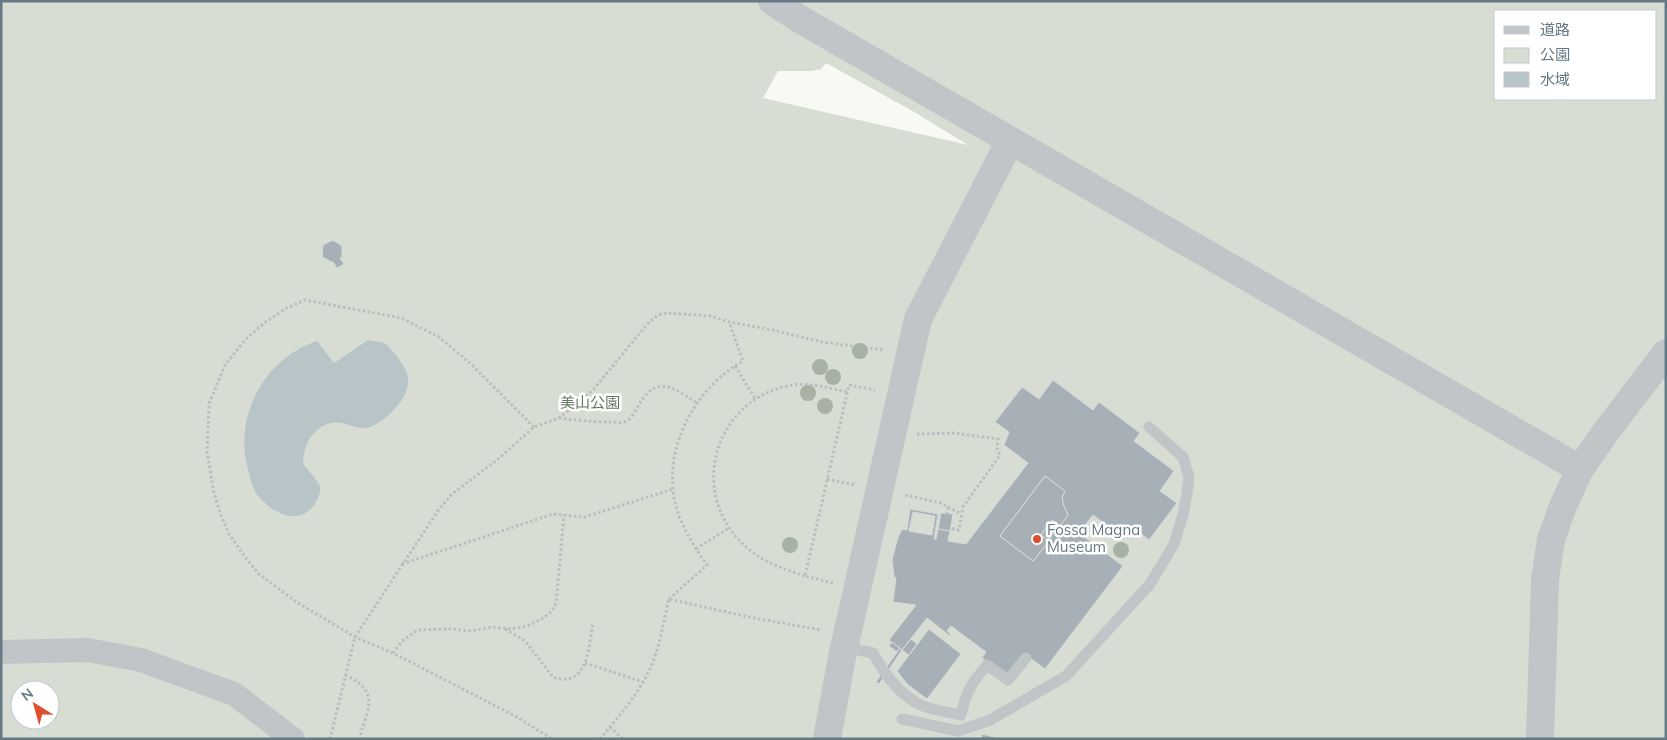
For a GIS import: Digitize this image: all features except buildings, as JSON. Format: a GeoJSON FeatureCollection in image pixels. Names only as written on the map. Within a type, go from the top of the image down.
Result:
{"type":"FeatureCollection","features":[{"type":"Feature","properties":{"kind":"street"},"geometry":{"type":"LineString","coordinates":[[772,1],[1010,141],[1580,469]]}},
{"type":"Feature","properties":{"kind":"street"},"geometry":{"type":"LineString","coordinates":[[828,739],[846,640],[918,319],[1010,141]]}},
{"type":"Feature","properties":{"kind":"street"},"geometry":{"type":"LineString","coordinates":[[1540,739],[1545,580],[1551,539],[1580,469],[1666,353]]}},
{"type":"Feature","properties":{"kind":"street"},"geometry":{"type":"LineString","coordinates":[[1,652],[88,650],[141,660],[234,694],[293,739]]}},
{"type":"Feature","properties":{"kind":"lane"},"geometry":{"type":"LineString","coordinates":[[902,719],[958,731],[990,720],[1066,676],[1150,584],[1174,544],[1183,516],[1189,477],[1183,457],[1149,427]]}},
{"type":"Feature","properties":{"kind":"lane"},"geometry":{"type":"LineString","coordinates":[[846,640],[873,653],[891,681],[906,696],[924,706],[961,715],[965,698],[972,683],[987,664],[1008,680],[1026,658]]}},
{"type":"Feature","properties":{"kind":"path"},"geometry":{"type":"LineString","coordinates":[[534,427],[471,364],[439,338],[401,318],[305,300],[287,308],[264,323],[244,340],[225,365],[209,404],[207,431],[209,470],[221,515],[229,534],[244,557],[259,574],[295,601],[355,637],[393,654],[515,716],[552,739]]}},
{"type":"Feature","properties":{"kind":"path"},"geometry":{"type":"LineString","coordinates":[[330,739],[355,637],[438,509],[452,494],[497,460],[534,427],[559,418],[593,390],[658,315],[686,313],[711,316],[729,322],[822,342],[909,353]]}},
{"type":"Feature","properties":{"kind":"path"},"geometry":{"type":"LineString","coordinates":[[600,739],[643,682],[654,659],[669,599],[706,565],[688,535],[678,512],[673,490],[674,463],[687,419],[697,403],[708,389],[743,361],[729,322]]}},
{"type":"Feature","properties":{"kind":"path"},"geometry":{"type":"LineString","coordinates":[[735,366],[756,398]]}},
{"type":"Feature","properties":{"kind":"path"},"geometry":{"type":"LineString","coordinates":[[815,579],[762,560],[740,542],[729,528],[720,511],[715,490],[716,458],[719,445],[731,422],[743,408],[756,398],[788,386],[812,384],[847,392]]}},
{"type":"Feature","properties":{"kind":"path"},"geometry":{"type":"LineString","coordinates":[[559,418],[593,422],[624,422],[631,418],[641,401],[652,390],[664,385],[672,387],[697,403]]}},
{"type":"Feature","properties":{"kind":"path"},"geometry":{"type":"LineString","coordinates":[[805,576],[847,392],[849,385],[857,386]]}},
{"type":"Feature","properties":{"kind":"path"},"geometry":{"type":"LineString","coordinates":[[893,427],[921,434],[954,433],[998,439],[997,448],[1000,455],[963,508],[959,530],[950,528]]}},
{"type":"Feature","properties":{"kind":"path"},"geometry":{"type":"LineString","coordinates":[[827,479],[836,481]]}},
{"type":"Feature","properties":{"kind":"path"},"geometry":{"type":"LineString","coordinates":[[401,564],[553,514],[585,518],[673,490]]}},
{"type":"Feature","properties":{"kind":"path"},"geometry":{"type":"LineString","coordinates":[[918,498],[941,503],[961,514]]}},
{"type":"Feature","properties":{"kind":"path"},"geometry":{"type":"LineString","coordinates":[[947,514],[948,507]]}},
{"type":"Feature","properties":{"kind":"path"},"geometry":{"type":"LineString","coordinates":[[393,654],[402,641],[418,630],[450,629],[470,631],[493,627],[512,629],[527,626],[540,620],[555,607],[564,515]]}},
{"type":"Feature","properties":{"kind":"path"},"geometry":{"type":"LineString","coordinates":[[696,549],[729,528]]}},
{"type":"Feature","properties":{"kind":"path"},"geometry":{"type":"LineString","coordinates":[[669,599],[795,626],[846,640]]}},
{"type":"Feature","properties":{"kind":"path"},"geometry":{"type":"LineString","coordinates":[[502,628],[524,641],[547,672],[560,680],[568,679],[581,672],[585,663],[593,623]]}},
{"type":"Feature","properties":{"kind":"path"},"geometry":{"type":"LineString","coordinates":[[585,663],[643,682]]}},
{"type":"Feature","properties":{"kind":"path"},"geometry":{"type":"LineString","coordinates":[[345,675],[362,684],[368,697],[367,714],[361,729],[361,739]]}},
{"type":"Feature","properties":{"kind":"path"},"geometry":{"type":"LineString","coordinates":[[610,728],[623,739]]}},
{"type":"Feature","properties":{"kind":"green space","name":"美山公園"},"geometry":{"type":"Polygon","coordinates":[[[1,1],[1666,1],[1666,739],[1,739],[1,1]],[[826,63],[821,69],[812,71],[778,71],[763,98],[968,145],[916,113],[826,63]]]}},
{"type":"Feature","properties":{"kind":"water"},"geometry":{"type":"Polygon","coordinates":[[[368,340],[387,345],[397,356],[408,376],[406,392],[392,412],[372,426],[360,428],[336,422],[317,430],[308,442],[304,452],[303,463],[320,487],[317,499],[308,511],[301,515],[294,516],[279,513],[265,503],[257,494],[248,469],[245,429],[257,392],[268,375],[298,349],[317,341],[334,363],[368,340]]]}},
{"type":"Feature","properties":{"kind":"place","name":"Fossa Magna Museum"},"geometry":{"type":"Point","coordinates":[1037,539]}}]}
